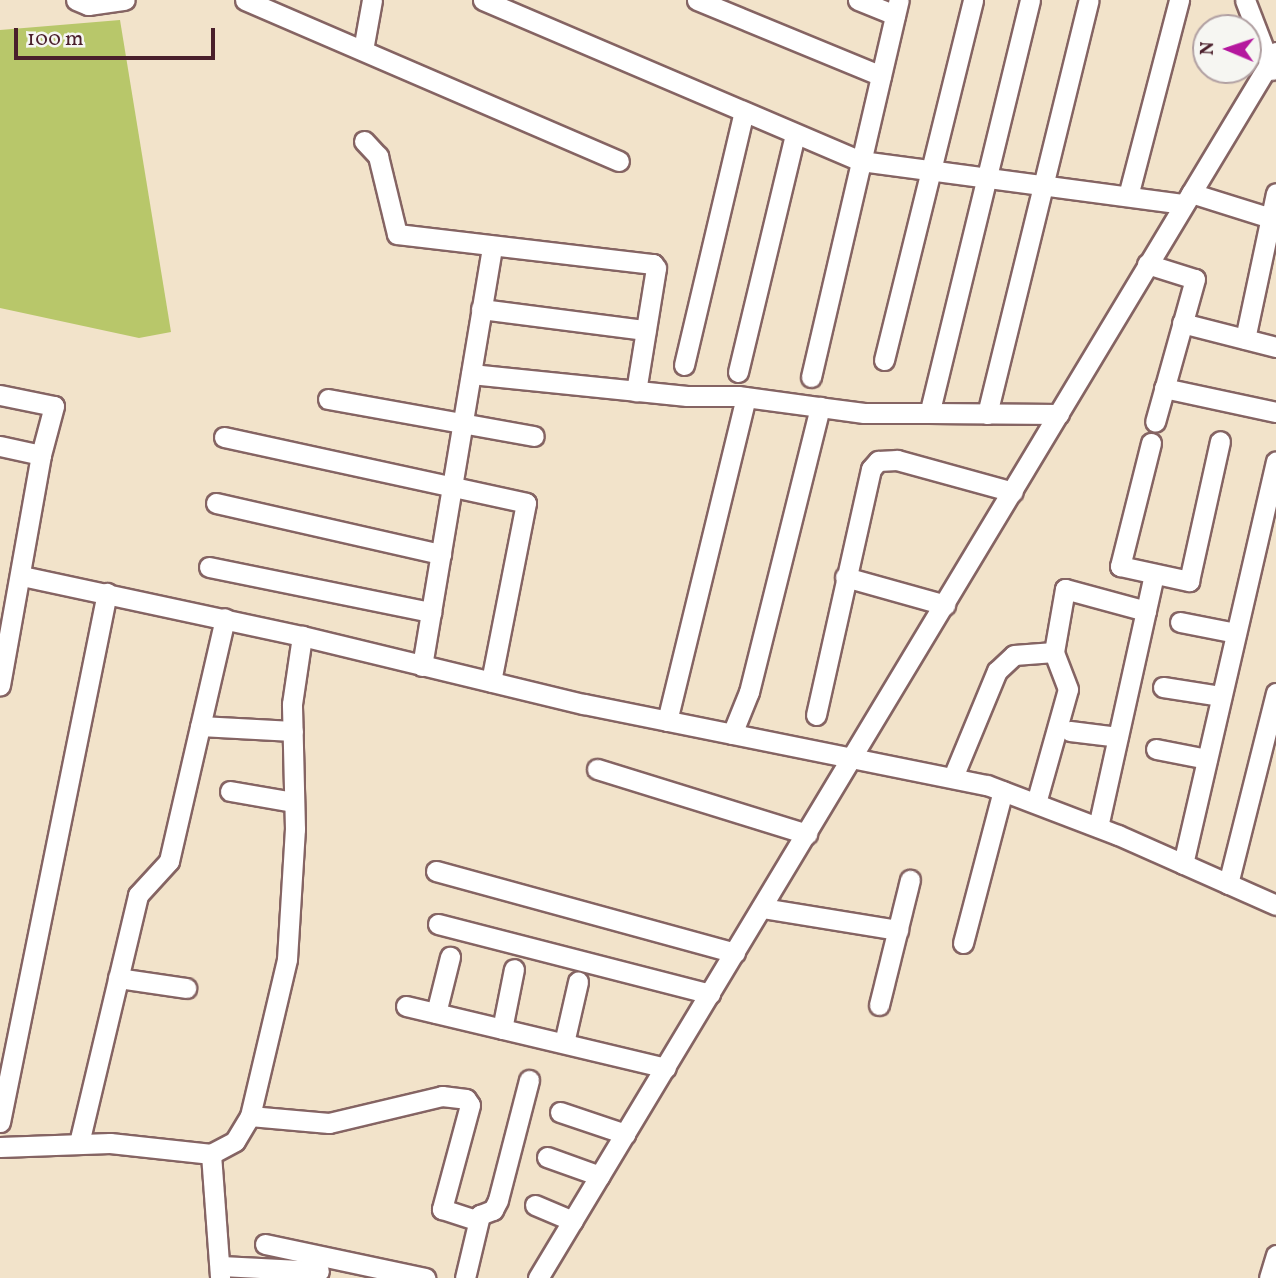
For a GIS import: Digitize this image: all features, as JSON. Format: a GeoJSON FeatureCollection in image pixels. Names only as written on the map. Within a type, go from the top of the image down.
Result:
{"type":"FeatureCollection","features":[{"type":"Feature","properties":{"kind":"street"},"geometry":{"type":"LineString","coordinates":[[76,0],[88,5],[125,0]]}},
{"type":"Feature","properties":{"kind":"street"},"geometry":{"type":"LineString","coordinates":[[245,0],[620,162]]}},
{"type":"Feature","properties":{"kind":"street"},"geometry":{"type":"LineString","coordinates":[[363,50],[372,0]]}},
{"type":"Feature","properties":{"kind":"street"},"geometry":{"type":"LineString","coordinates":[[482,0],[507,5],[744,112],[861,161],[1128,196],[1188,199],[1271,218]]}},
{"type":"Feature","properties":{"kind":"street"},"geometry":{"type":"LineString","coordinates":[[696,0],[881,76]]}},
{"type":"Feature","properties":{"kind":"street"},"geometry":{"type":"LineString","coordinates":[[811,377],[897,8],[858,0]]}},
{"type":"Feature","properties":{"kind":"street"},"geometry":{"type":"LineString","coordinates":[[884,360],[973,0]]}},
{"type":"Feature","properties":{"kind":"street"},"geometry":{"type":"LineString","coordinates":[[929,413],[1030,0]]}},
{"type":"Feature","properties":{"kind":"street"},"geometry":{"type":"LineString","coordinates":[[987,414],[1089,0]]}},
{"type":"Feature","properties":{"kind":"street"},"geometry":{"type":"LineString","coordinates":[[1128,196],[1179,0]]}},
{"type":"Feature","properties":{"kind":"street"},"geometry":{"type":"LineString","coordinates":[[538,1278],[1013,492],[1147,264],[1273,64],[1245,0]]}},
{"type":"Feature","properties":{"kind":"street"},"geometry":{"type":"LineString","coordinates":[[684,365],[744,112]]}},
{"type":"Feature","properties":{"kind":"street"},"geometry":{"type":"LineString","coordinates":[[738,372],[796,134]]}},
{"type":"Feature","properties":{"kind":"street"},"geometry":{"type":"LineString","coordinates":[[364,141],[378,156],[397,234],[492,246],[648,260],[656,268],[636,391]]}},
{"type":"Feature","properties":{"kind":"street"},"geometry":{"type":"LineString","coordinates":[[1245,339],[1276,193]]}},
{"type":"Feature","properties":{"kind":"street"},"geometry":{"type":"LineString","coordinates":[[422,666],[492,246]]}},
{"type":"Feature","properties":{"kind":"street"},"geometry":{"type":"LineString","coordinates":[[1147,264],[1195,279],[1155,422]]}},
{"type":"Feature","properties":{"kind":"street"},"geometry":{"type":"LineString","coordinates":[[481,309],[646,330]]}},
{"type":"Feature","properties":{"kind":"street"},"geometry":{"type":"LineString","coordinates":[[1182,323],[1276,347]]}},
{"type":"Feature","properties":{"kind":"street"},"geometry":{"type":"LineString","coordinates":[[471,374],[636,391],[746,397],[820,407],[929,413],[1059,414]]}},
{"type":"Feature","properties":{"kind":"street"},"geometry":{"type":"LineString","coordinates":[[1164,388],[1276,412]]}},
{"type":"Feature","properties":{"kind":"street"},"geometry":{"type":"LineString","coordinates":[[0,395],[54,406],[41,455],[22,576],[0,685]]}},
{"type":"Feature","properties":{"kind":"street"},"geometry":{"type":"LineString","coordinates":[[667,721],[746,397]]}},
{"type":"Feature","properties":{"kind":"street"},"geometry":{"type":"LineString","coordinates":[[328,399],[534,436]]}},
{"type":"Feature","properties":{"kind":"street"},"geometry":{"type":"LineString","coordinates":[[732,734],[749,692],[820,407]]}},
{"type":"Feature","properties":{"kind":"street"},"geometry":{"type":"LineString","coordinates":[[224,437],[452,489],[526,503],[491,682]]}},
{"type":"Feature","properties":{"kind":"street"},"geometry":{"type":"LineString","coordinates":[[1151,443],[1120,566],[1189,581],[1220,441]]}},
{"type":"Feature","properties":{"kind":"street"},"geometry":{"type":"LineString","coordinates":[[0,446],[41,455]]}},
{"type":"Feature","properties":{"kind":"street"},"geometry":{"type":"LineString","coordinates":[[816,715],[871,469],[878,461],[897,460],[1013,492]]}},
{"type":"Feature","properties":{"kind":"street"},"geometry":{"type":"LineString","coordinates":[[1183,864],[1276,462]]}},
{"type":"Feature","properties":{"kind":"street"},"geometry":{"type":"LineString","coordinates":[[216,503],[441,554]]}},
{"type":"Feature","properties":{"kind":"street"},"geometry":{"type":"LineString","coordinates":[[209,567],[431,612]]}},
{"type":"Feature","properties":{"kind":"street"},"geometry":{"type":"LineString","coordinates":[[1098,827],[1154,574]]}},
{"type":"Feature","properties":{"kind":"street"},"geometry":{"type":"LineString","coordinates":[[22,576],[225,618],[667,721],[855,755],[953,777],[1036,803],[1228,884],[1275,900]]}},
{"type":"Feature","properties":{"kind":"street"},"geometry":{"type":"LineString","coordinates":[[845,578],[944,605]]}},
{"type":"Feature","properties":{"kind":"street"},"geometry":{"type":"LineString","coordinates":[[1036,803],[1068,689],[1054,652],[1065,589],[1146,611]]}},
{"type":"Feature","properties":{"kind":"street"},"geometry":{"type":"LineString","coordinates":[[0,1122],[107,593]]}},
{"type":"Feature","properties":{"kind":"street"},"geometry":{"type":"LineString","coordinates":[[79,1143],[138,895],[169,861],[225,618]]}},
{"type":"Feature","properties":{"kind":"street"},"geometry":{"type":"LineString","coordinates":[[1180,622],[1236,633]]}},
{"type":"Feature","properties":{"kind":"street"},"geometry":{"type":"LineString","coordinates":[[0,1147],[79,1143],[211,1154],[235,1141],[250,1116],[288,959],[294,802],[293,731],[302,636]]}},
{"type":"Feature","properties":{"kind":"street"},"geometry":{"type":"LineString","coordinates":[[953,777],[997,671],[1014,655],[1054,652]]}},
{"type":"Feature","properties":{"kind":"street"},"geometry":{"type":"LineString","coordinates":[[1163,687],[1221,696]]}},
{"type":"Feature","properties":{"kind":"street"},"geometry":{"type":"LineString","coordinates":[[1228,884],[1272,728],[1276,693]]}},
{"type":"Feature","properties":{"kind":"street"},"geometry":{"type":"LineString","coordinates":[[200,726],[293,731]]}},
{"type":"Feature","properties":{"kind":"street"},"geometry":{"type":"LineString","coordinates":[[1070,731],[1118,737]]}},
{"type":"Feature","properties":{"kind":"street"},"geometry":{"type":"LineString","coordinates":[[1156,749],[1207,759]]}},
{"type":"Feature","properties":{"kind":"street"},"geometry":{"type":"LineString","coordinates":[[597,769],[807,834]]}},
{"type":"Feature","properties":{"kind":"street"},"geometry":{"type":"LineString","coordinates":[[230,791],[294,802]]}},
{"type":"Feature","properties":{"kind":"street"},"geometry":{"type":"LineString","coordinates":[[963,943],[1003,791]]}},
{"type":"Feature","properties":{"kind":"street"},"geometry":{"type":"LineString","coordinates":[[436,871],[735,953]]}},
{"type":"Feature","properties":{"kind":"street"},"geometry":{"type":"LineString","coordinates":[[879,1005],[910,880]]}},
{"type":"Feature","properties":{"kind":"street"},"geometry":{"type":"LineString","coordinates":[[762,908],[898,930]]}},
{"type":"Feature","properties":{"kind":"street"},"geometry":{"type":"LineString","coordinates":[[438,924],[710,993]]}},
{"type":"Feature","properties":{"kind":"street"},"geometry":{"type":"LineString","coordinates":[[436,1013],[450,957]]}},
{"type":"Feature","properties":{"kind":"street"},"geometry":{"type":"LineString","coordinates":[[502,1029],[514,969]]}},
{"type":"Feature","properties":{"kind":"street"},"geometry":{"type":"LineString","coordinates":[[118,978],[186,988]]}},
{"type":"Feature","properties":{"kind":"street"},"geometry":{"type":"LineString","coordinates":[[564,1044],[578,982]]}},
{"type":"Feature","properties":{"kind":"street"},"geometry":{"type":"LineString","coordinates":[[406,1006],[666,1068]]}},
{"type":"Feature","properties":{"kind":"street"},"geometry":{"type":"LineString","coordinates":[[465,1278],[478,1221],[496,1206],[529,1080]]}},
{"type":"Feature","properties":{"kind":"street"},"geometry":{"type":"LineString","coordinates":[[250,1116],[330,1123],[442,1096],[466,1099],[470,1105],[442,1209],[478,1221]]}},
{"type":"Feature","properties":{"kind":"street"},"geometry":{"type":"LineString","coordinates":[[560,1112],[625,1135]]}},
{"type":"Feature","properties":{"kind":"street"},"geometry":{"type":"LineString","coordinates":[[211,1154],[220,1272],[319,1271]]}},
{"type":"Feature","properties":{"kind":"street"},"geometry":{"type":"LineString","coordinates":[[547,1157],[600,1176]]}},
{"type":"Feature","properties":{"kind":"street"},"geometry":{"type":"LineString","coordinates":[[535,1205],[573,1221]]}},
{"type":"Feature","properties":{"kind":"street"},"geometry":{"type":"LineString","coordinates":[[265,1244],[425,1278]]}},
{"type":"Feature","properties":{"kind":"street"},"geometry":{"type":"LineString","coordinates":[[1269,1278],[1276,1255]]}},
{"type":"Feature","properties":{"kind":"green space"},"geometry":{"type":"Polygon","coordinates":[[[120,20],[171,332],[139,338],[0,308],[0,30],[120,20]]]}}]}
